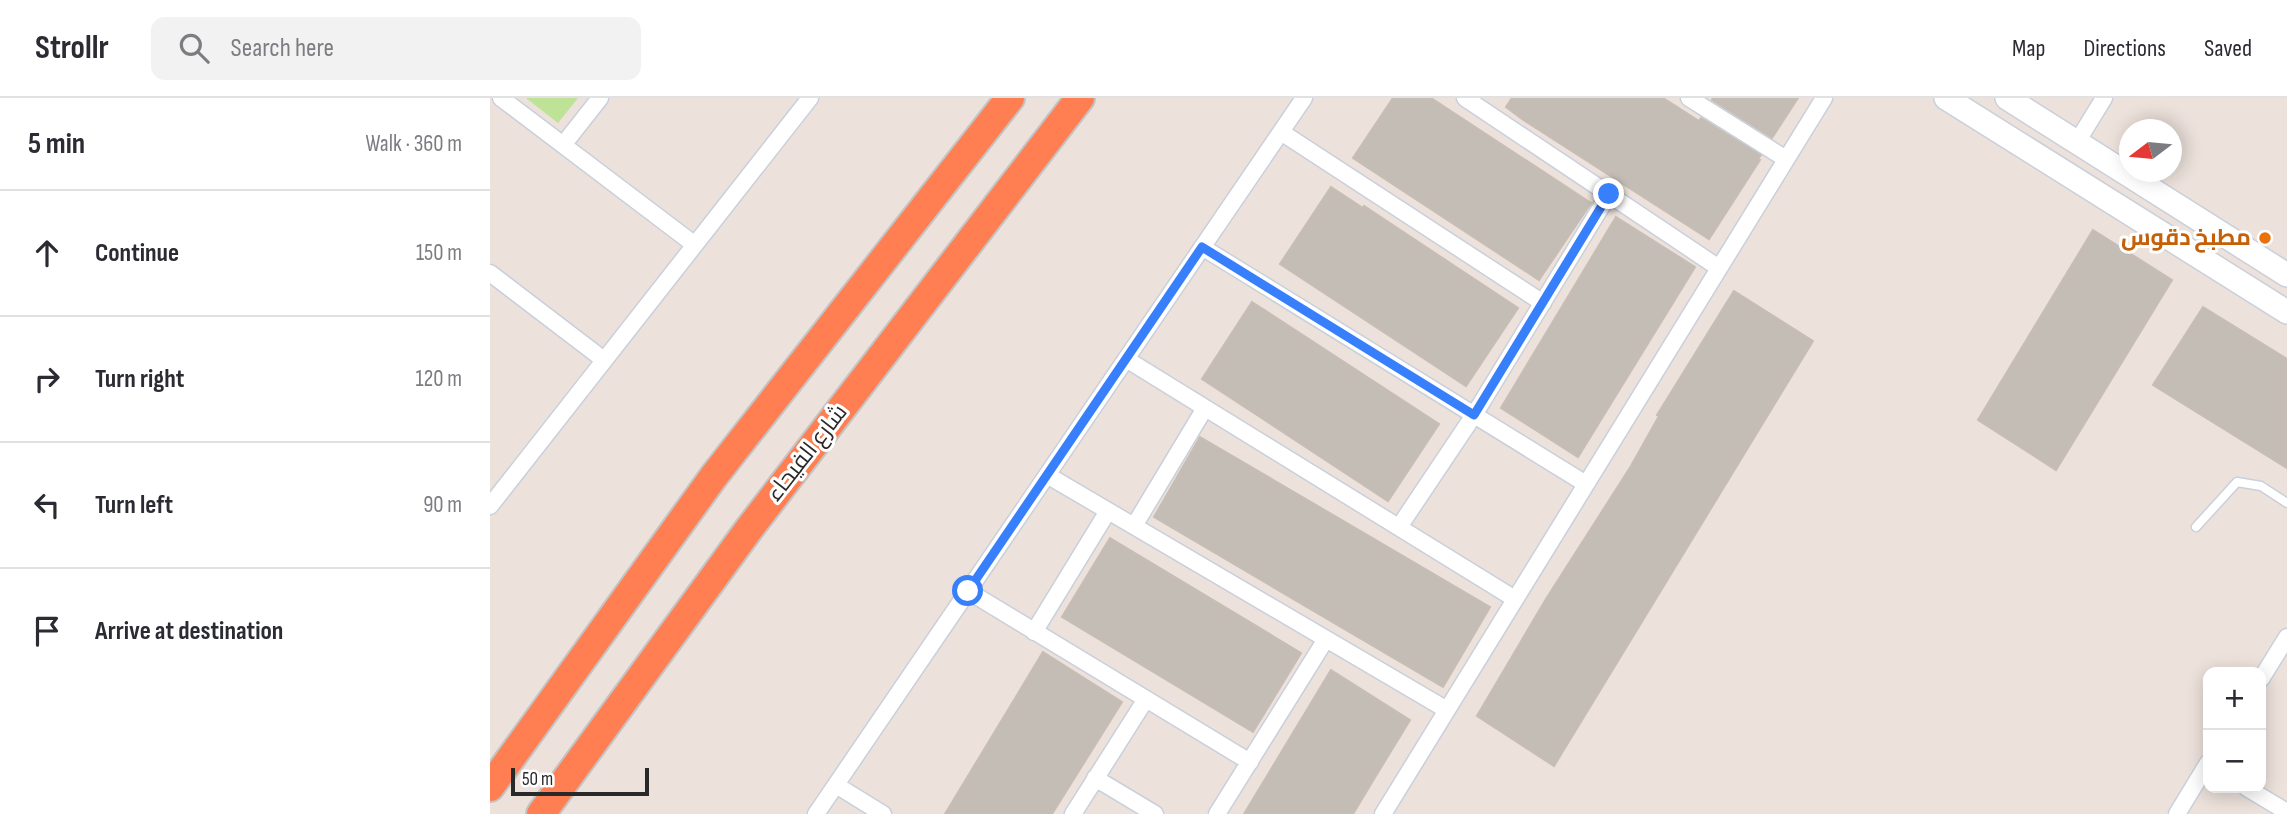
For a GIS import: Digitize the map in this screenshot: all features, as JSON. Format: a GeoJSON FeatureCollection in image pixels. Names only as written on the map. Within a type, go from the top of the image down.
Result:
{"type":"FeatureCollection","features":[{"type":"Feature","properties":{"kind":"highway"},"geometry":{"type":"LineString","coordinates":[[490,787],[714,476],[1010,98]]}},
{"type":"Feature","properties":{"kind":"highway","name":"شارع الفيحاء"},"geometry":{"type":"LineString","coordinates":[[541,814],[749,529],[1080,98]]}},
{"type":"Feature","properties":{"kind":"street"},"geometry":{"type":"LineString","coordinates":[[501,98],[695,245]]}},
{"type":"Feature","properties":{"kind":"street"},"geometry":{"type":"LineString","coordinates":[[563,145],[600,98]]}},
{"type":"Feature","properties":{"kind":"street"},"geometry":{"type":"LineString","coordinates":[[490,506],[810,98]]}},
{"type":"Feature","properties":{"kind":"street"},"geometry":{"type":"LineString","coordinates":[[817,814],[1304,98]]}},
{"type":"Feature","properties":{"kind":"street"},"geometry":{"type":"LineString","coordinates":[[1465,98],[1719,268]]}},
{"type":"Feature","properties":{"kind":"street"},"geometry":{"type":"LineString","coordinates":[[1689,98],[1786,159]]}},
{"type":"Feature","properties":{"kind":"street"},"geometry":{"type":"LineString","coordinates":[[1383,814],[1824,98]]}},
{"type":"Feature","properties":{"kind":"street"},"geometry":{"type":"LineString","coordinates":[[1946,98],[2287,312]]}},
{"type":"Feature","properties":{"kind":"street"},"geometry":{"type":"LineString","coordinates":[[2007,98],[2287,275]]}},
{"type":"Feature","properties":{"kind":"street"},"geometry":{"type":"LineString","coordinates":[[2077,142],[2104,98]]}},
{"type":"Feature","properties":{"kind":"street"},"geometry":{"type":"LineString","coordinates":[[1281,132],[1543,303]]}},
{"type":"Feature","properties":{"kind":"street"},"geometry":{"type":"LineString","coordinates":[[1399,527],[1474,415],[1609,194]]}},
{"type":"Feature","properties":{"kind":"street"},"geometry":{"type":"LineString","coordinates":[[1202,247],[1586,484]]}},
{"type":"Feature","properties":{"kind":"street"},"geometry":{"type":"LineString","coordinates":[[490,273],[604,360]]}},
{"type":"Feature","properties":{"kind":"street"},"geometry":{"type":"LineString","coordinates":[[1126,359],[1515,599]]}},
{"type":"Feature","properties":{"kind":"street"},"geometry":{"type":"LineString","coordinates":[[1134,526],[1205,408]]}},
{"type":"Feature","properties":{"kind":"street"},"geometry":{"type":"LineString","coordinates":[[1047,475],[1447,710]]}},
{"type":"Feature","properties":{"kind":"street"},"geometry":{"type":"LineString","coordinates":[[1034,632],[1108,511]]}},
{"type":"Feature","properties":{"kind":"street"},"geometry":{"type":"LineString","coordinates":[[968,591],[1250,762]]}},
{"type":"Feature","properties":{"kind":"street"},"geometry":{"type":"LineString","coordinates":[[2266,671],[2287,637]]}},
{"type":"Feature","properties":{"kind":"street"},"geometry":{"type":"LineString","coordinates":[[1217,814],[1326,639]]}},
{"type":"Feature","properties":{"kind":"street"},"geometry":{"type":"LineString","coordinates":[[1073,814],[1146,699]]}},
{"type":"Feature","properties":{"kind":"street"},"geometry":{"type":"LineString","coordinates":[[2177,814],[2203,772]]}},
{"type":"Feature","properties":{"kind":"street"},"geometry":{"type":"LineString","coordinates":[[1095,778],[1155,814]]}},
{"type":"Feature","properties":{"kind":"street"},"geometry":{"type":"LineString","coordinates":[[836,785],[883,814]]}},
{"type":"Feature","properties":{"kind":"street"},"geometry":{"type":"LineString","coordinates":[[2255,793],[2287,812]]}},
{"type":"Feature","properties":{"kind":"lane"},"geometry":{"type":"LineString","coordinates":[[2196,527],[2237,482],[2261,486],[2287,503]]}},
{"type":"Feature","properties":{"kind":"green space"},"geometry":{"type":"Polygon","coordinates":[[[526,98],[578,98],[558,123],[526,98]]]}},
{"type":"Feature","properties":{"kind":"building"},"geometry":{"type":"Polygon","coordinates":[[[1393,98],[1431,98],[1591,203],[1539,280],[1353,158],[1393,98]]]}},
{"type":"Feature","properties":{"kind":"building"},"geometry":{"type":"Polygon","coordinates":[[[1512,98],[1663,98],[1761,155],[1758,159],[1760,160],[1709,239],[1522,119],[1506,107],[1512,98]]]}},
{"type":"Feature","properties":{"kind":"building"},"geometry":{"type":"Polygon","coordinates":[[[1798,98],[1772,138],[1712,100],[1798,98]]]}},
{"type":"Feature","properties":{"kind":"building"},"geometry":{"type":"Polygon","coordinates":[[[1331,187],[1518,308],[1466,386],[1280,264],[1331,187]]]}},
{"type":"Feature","properties":{"kind":"building"},"geometry":{"type":"Polygon","coordinates":[[[1616,217],[1695,267],[1578,457],[1501,408],[1616,217]]]}},
{"type":"Feature","properties":{"kind":"building"},"geometry":{"type":"Polygon","coordinates":[[[2093,230],[2172,280],[2056,470],[1978,420],[2093,230]]]}},
{"type":"Feature","properties":{"kind":"building"},"geometry":{"type":"Polygon","coordinates":[[[1734,291],[1813,341],[1554,766],[1477,716],[1546,599],[1631,466],[1659,416],[1657,415],[1734,291]]]}},
{"type":"Feature","properties":{"kind":"building"},"geometry":{"type":"Polygon","coordinates":[[[1252,302],[1439,424],[1388,501],[1202,379],[1252,302]]]}},
{"type":"Feature","properties":{"kind":"building"},"geometry":{"type":"Polygon","coordinates":[[[2203,307],[2287,359],[2287,468],[2153,385],[2203,307]]]}},
{"type":"Feature","properties":{"kind":"building"},"geometry":{"type":"Polygon","coordinates":[[[1200,437],[1490,607],[1443,687],[1154,517],[1200,437]]]}},
{"type":"Feature","properties":{"kind":"building"},"geometry":{"type":"Polygon","coordinates":[[[1110,538],[1301,653],[1253,732],[1062,617],[1110,538]]]}},
{"type":"Feature","properties":{"kind":"building"},"geometry":{"type":"Polygon","coordinates":[[[1043,652],[1122,702],[1052,814],[945,814],[1043,652]]]}},
{"type":"Feature","properties":{"kind":"building"},"geometry":{"type":"Polygon","coordinates":[[[1331,670],[1410,720],[1353,814],[1244,814],[1331,670]]]}},
{"type":"Feature","properties":{"kind":"place","name":"مطبخ دقوس"},"geometry":{"type":"Point","coordinates":[2265,238]}},
{"type":"Feature","properties":{"kind":"route"},"geometry":{"type":"LineString","coordinates":[[968,591],[1202,247],[1474,415],[1609,194]]}}]}
